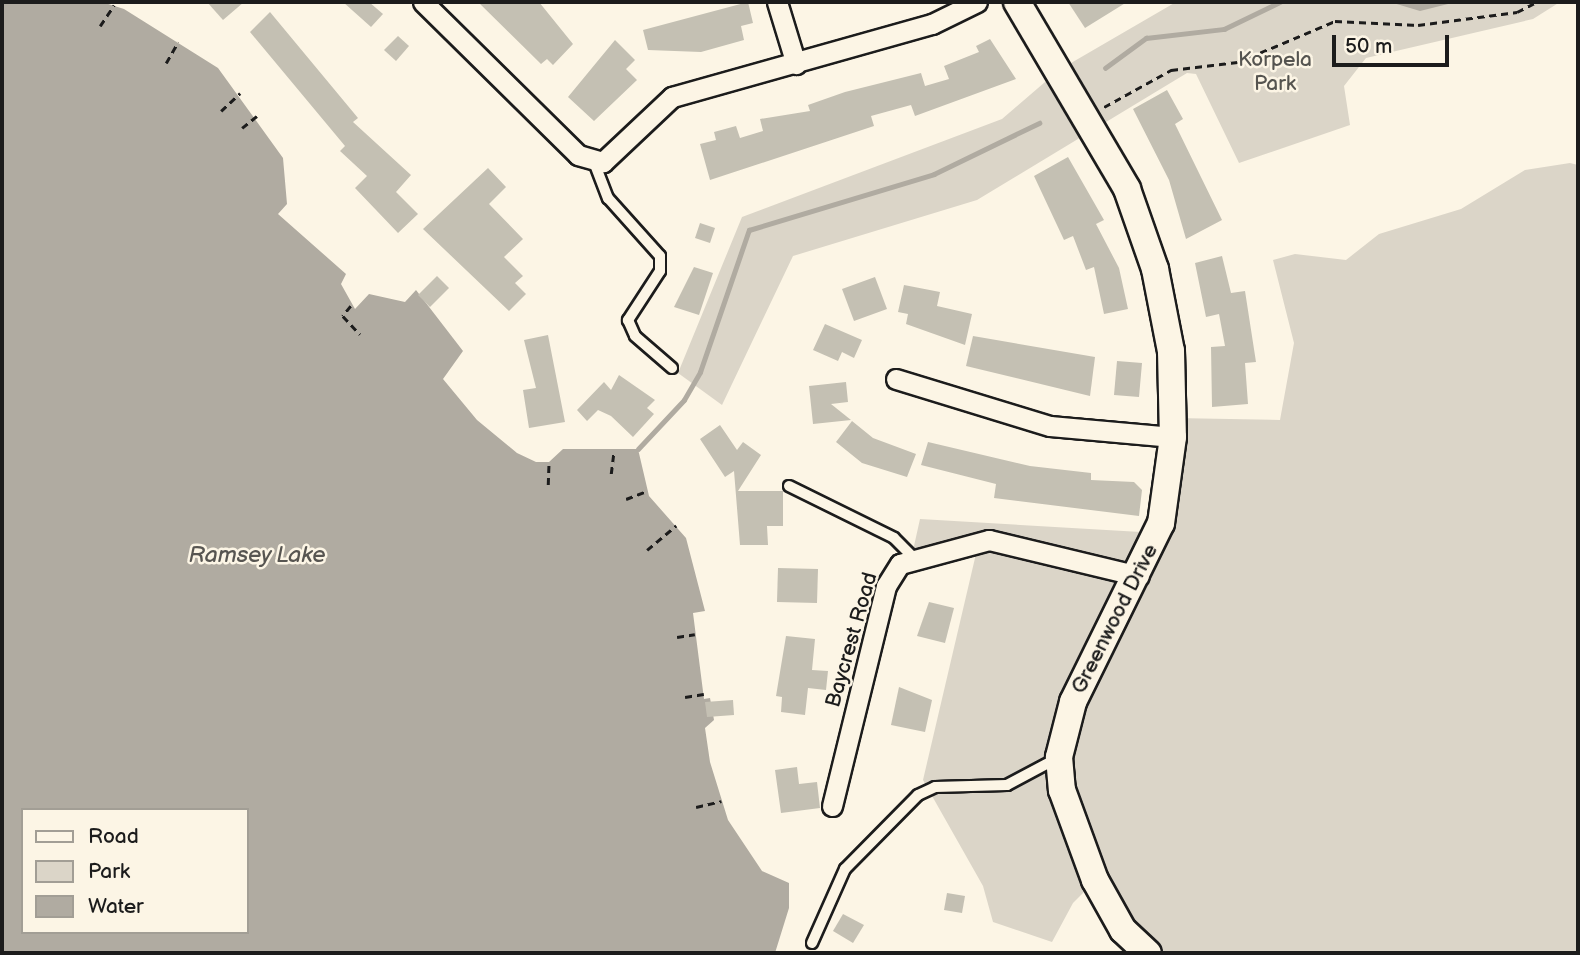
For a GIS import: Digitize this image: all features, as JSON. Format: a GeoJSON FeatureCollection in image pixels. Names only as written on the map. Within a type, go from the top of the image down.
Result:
{"type":"FeatureCollection","features":[{"type":"Feature","properties":{"kind":"street"},"geometry":{"type":"LineString","coordinates":[[423,2],[578,155],[594,162],[608,158],[672,97],[932,24],[977,2]]}},
{"type":"Feature","properties":{"kind":"street"},"geometry":{"type":"LineString","coordinates":[[777,2],[796,64]]}},
{"type":"Feature","properties":{"kind":"street","name":"Greenwood Drive"},"geometry":{"type":"LineString","coordinates":[[1017,2],[1127,189],[1155,270],[1171,351],[1173,436],[1163,513],[1139,576],[1077,692],[1059,757],[1062,790],[1095,880],[1123,930],[1148,953]]}},
{"type":"Feature","properties":{"kind":"street"},"geometry":{"type":"LineString","coordinates":[[896,379],[1050,426],[1173,436]]}},
{"type":"Feature","properties":{"kind":"street"},"geometry":{"type":"LineString","coordinates":[[912,556],[989,540],[1139,576]]}},
{"type":"Feature","properties":{"kind":"street","name":"Baycrest Road"},"geometry":{"type":"LineString","coordinates":[[832,806],[887,586],[912,556]]}},
{"type":"Feature","properties":{"kind":"lane"},"geometry":{"type":"LineString","coordinates":[[594,162],[608,198],[660,256],[660,271],[628,320],[635,336],[672,368]]}},
{"type":"Feature","properties":{"kind":"lane"},"geometry":{"type":"LineString","coordinates":[[789,486],[894,538],[912,556]]}},
{"type":"Feature","properties":{"kind":"lane"},"geometry":{"type":"LineString","coordinates":[[812,943],[845,869],[918,795],[936,788],[1007,785],[1059,757]]}},
{"type":"Feature","properties":{"kind":"path"},"geometry":{"type":"LineString","coordinates":[[1087,117],[1171,70],[1238,62],[1335,21],[1432,23],[1517,12],[1537,2]]}},
{"type":"Feature","properties":{"kind":"path"},"geometry":{"type":"LineString","coordinates":[[100,26],[114,5]]}},
{"type":"Feature","properties":{"kind":"path"},"geometry":{"type":"LineString","coordinates":[[166,62],[178,42]]}},
{"type":"Feature","properties":{"kind":"path"},"geometry":{"type":"LineString","coordinates":[[221,111],[240,93]]}},
{"type":"Feature","properties":{"kind":"path"},"geometry":{"type":"LineString","coordinates":[[242,128],[257,116]]}},
{"type":"Feature","properties":{"kind":"path"},"geometry":{"type":"LineString","coordinates":[[351,306],[342,316],[360,334]]}},
{"type":"Feature","properties":{"kind":"path"},"geometry":{"type":"LineString","coordinates":[[611,474],[614,452]]}},
{"type":"Feature","properties":{"kind":"path"},"geometry":{"type":"LineString","coordinates":[[548,485],[550,462]]}},
{"type":"Feature","properties":{"kind":"path"},"geometry":{"type":"LineString","coordinates":[[626,499],[647,491]]}},
{"type":"Feature","properties":{"kind":"path"},"geometry":{"type":"LineString","coordinates":[[647,550],[676,526]]}},
{"type":"Feature","properties":{"kind":"path"},"geometry":{"type":"LineString","coordinates":[[677,637],[695,634]]}},
{"type":"Feature","properties":{"kind":"path"},"geometry":{"type":"LineString","coordinates":[[685,697],[704,694]]}},
{"type":"Feature","properties":{"kind":"path"},"geometry":{"type":"LineString","coordinates":[[696,807],[721,801]]}},
{"type":"Feature","properties":{"kind":"green space","name":"Korpela Park"},"geometry":{"type":"Polygon","coordinates":[[[1176,2],[1560,2],[1533,19],[1366,58],[1344,86],[1350,125],[1239,163],[1196,74],[1187,73],[977,200],[793,256],[722,405],[678,373],[742,217],[1002,119],[1059,70],[1176,2]]]}},
{"type":"Feature","properties":{"kind":"green space"},"geometry":{"type":"Polygon","coordinates":[[[1570,163],[1578,165],[1578,953],[1150,953],[1096,880],[1073,903],[1052,942],[993,922],[983,886],[923,780],[979,541],[912,555],[920,519],[1158,533],[1174,418],[1280,420],[1294,343],[1273,260],[1295,254],[1346,260],[1379,234],[1461,209],[1525,170],[1570,163]]]}},
{"type":"Feature","properties":{"kind":"water","name":"Ramsey Lake"},"geometry":{"type":"Polygon","coordinates":[[[2,2],[102,2],[124,9],[218,68],[283,158],[287,204],[278,214],[346,274],[341,284],[355,309],[369,294],[405,302],[416,290],[463,351],[443,379],[477,420],[517,453],[536,462],[549,462],[563,449],[638,449],[649,496],[686,538],[705,611],[693,613],[704,699],[710,698],[714,720],[705,728],[710,762],[728,820],[762,871],[789,883],[789,908],[775,953],[2,953],[2,2]]]}},
{"type":"Feature","properties":{"kind":"water"},"geometry":{"type":"Polygon","coordinates":[[[1390,2],[1456,2],[1420,11],[1390,2]]]}},
{"type":"Feature","properties":{"kind":"building"},"geometry":{"type":"Polygon","coordinates":[[[207,2],[244,2],[223,20],[207,2]]]}},
{"type":"Feature","properties":{"kind":"building"},"geometry":{"type":"Polygon","coordinates":[[[343,2],[369,2],[383,14],[371,27],[343,2]]]}},
{"type":"Feature","properties":{"kind":"building"},"geometry":{"type":"Polygon","coordinates":[[[478,2],[539,2],[573,44],[553,65],[547,59],[541,64],[478,2]]]}},
{"type":"Feature","properties":{"kind":"building"},"geometry":{"type":"Polygon","coordinates":[[[748,2],[753,23],[741,26],[744,40],[701,52],[648,50],[643,30],[748,2]]]}},
{"type":"Feature","properties":{"kind":"building"},"geometry":{"type":"Polygon","coordinates":[[[1068,2],[1127,2],[1085,28],[1068,2]]]}},
{"type":"Feature","properties":{"kind":"building"},"geometry":{"type":"Polygon","coordinates":[[[270,12],[358,118],[353,122],[411,175],[396,192],[418,214],[398,233],[355,188],[367,176],[340,151],[345,146],[250,32],[270,12]]]}},
{"type":"Feature","properties":{"kind":"building"},"geometry":{"type":"Polygon","coordinates":[[[398,36],[409,46],[396,61],[384,50],[398,36]]]}},
{"type":"Feature","properties":{"kind":"building"},"geometry":{"type":"Polygon","coordinates":[[[990,39],[1016,79],[915,116],[911,105],[871,116],[874,126],[710,180],[700,144],[716,140],[714,132],[736,126],[740,138],[763,131],[760,119],[810,111],[808,105],[845,92],[921,73],[925,86],[949,79],[944,66],[979,52],[976,46],[990,39]]]}},
{"type":"Feature","properties":{"kind":"building"},"geometry":{"type":"Polygon","coordinates":[[[615,40],[635,60],[626,69],[637,80],[594,121],[568,97],[615,40]]]}},
{"type":"Feature","properties":{"kind":"building"},"geometry":{"type":"Polygon","coordinates":[[[1167,90],[1183,119],[1175,124],[1222,220],[1186,239],[1169,180],[1133,109],[1167,90]]]}},
{"type":"Feature","properties":{"kind":"building"},"geometry":{"type":"Polygon","coordinates":[[[1068,157],[1104,220],[1096,224],[1119,268],[1128,309],[1104,314],[1094,267],[1086,270],[1073,236],[1064,240],[1034,176],[1068,157]]]}},
{"type":"Feature","properties":{"kind":"building"},"geometry":{"type":"Polygon","coordinates":[[[488,168],[506,187],[489,204],[523,239],[504,257],[523,276],[515,283],[526,294],[509,311],[423,229],[488,168]]]}},
{"type":"Feature","properties":{"kind":"building"},"geometry":{"type":"Polygon","coordinates":[[[700,223],[715,228],[710,243],[695,238],[700,223]]]}},
{"type":"Feature","properties":{"kind":"building"},"geometry":{"type":"Polygon","coordinates":[[[1222,256],[1231,293],[1245,291],[1256,362],[1245,363],[1248,404],[1212,407],[1211,347],[1225,346],[1219,314],[1206,317],[1195,263],[1222,256]]]}},
{"type":"Feature","properties":{"kind":"building"},"geometry":{"type":"Polygon","coordinates":[[[694,267],[713,273],[699,315],[674,307],[694,267]]]}},
{"type":"Feature","properties":{"kind":"building"},"geometry":{"type":"Polygon","coordinates":[[[437,276],[449,288],[430,307],[418,295],[437,276]]]}},
{"type":"Feature","properties":{"kind":"building"},"geometry":{"type":"Polygon","coordinates":[[[875,277],[887,309],[854,321],[842,289],[875,277]]]}},
{"type":"Feature","properties":{"kind":"building"},"geometry":{"type":"Polygon","coordinates":[[[904,285],[940,292],[937,306],[972,314],[965,345],[906,324],[908,314],[898,312],[904,285]]]}},
{"type":"Feature","properties":{"kind":"building"},"geometry":{"type":"Polygon","coordinates":[[[825,324],[862,340],[854,358],[842,352],[838,361],[813,350],[825,324]]]}},
{"type":"Feature","properties":{"kind":"building"},"geometry":{"type":"Polygon","coordinates":[[[548,335],[565,422],[529,428],[523,390],[536,388],[524,340],[548,335]]]}},
{"type":"Feature","properties":{"kind":"building"},"geometry":{"type":"Polygon","coordinates":[[[973,336],[1095,357],[1090,396],[966,366],[973,336]]]}},
{"type":"Feature","properties":{"kind":"building"},"geometry":{"type":"Polygon","coordinates":[[[1117,361],[1142,363],[1139,397],[1114,395],[1117,361]]]}},
{"type":"Feature","properties":{"kind":"building"},"geometry":{"type":"Polygon","coordinates":[[[619,375],[655,400],[647,408],[654,414],[633,437],[611,416],[598,410],[587,421],[577,410],[604,382],[611,390],[619,375]]]}},
{"type":"Feature","properties":{"kind":"building"},"geometry":{"type":"Polygon","coordinates":[[[846,382],[848,402],[831,404],[851,420],[813,424],[809,386],[846,382]]]}},
{"type":"Feature","properties":{"kind":"building"},"geometry":{"type":"Polygon","coordinates":[[[852,421],[873,438],[916,454],[907,477],[862,463],[836,442],[852,421]]]}},
{"type":"Feature","properties":{"kind":"building"},"geometry":{"type":"Polygon","coordinates":[[[720,425],[737,450],[743,442],[761,455],[738,491],[783,491],[783,526],[767,526],[768,545],[740,545],[734,471],[725,477],[700,439],[720,425]]]}},
{"type":"Feature","properties":{"kind":"building"},"geometry":{"type":"Polygon","coordinates":[[[928,442],[1030,466],[1091,473],[1091,480],[1134,482],[1142,490],[1139,516],[994,498],[996,484],[921,465],[928,442]]]}},
{"type":"Feature","properties":{"kind":"building"},"geometry":{"type":"Polygon","coordinates":[[[778,568],[818,569],[817,603],[777,602],[778,568]]]}},
{"type":"Feature","properties":{"kind":"building"},"geometry":{"type":"Polygon","coordinates":[[[929,602],[954,608],[945,643],[917,636],[929,602]]]}},
{"type":"Feature","properties":{"kind":"building"},"geometry":{"type":"Polygon","coordinates":[[[786,636],[815,639],[812,670],[828,671],[826,690],[808,688],[805,715],[781,712],[782,697],[776,696],[786,636]]]}},
{"type":"Feature","properties":{"kind":"building"},"geometry":{"type":"Polygon","coordinates":[[[899,687],[932,700],[925,732],[891,725],[899,687]]]}},
{"type":"Feature","properties":{"kind":"building"},"geometry":{"type":"Polygon","coordinates":[[[733,700],[734,715],[707,717],[705,702],[733,700]]]}},
{"type":"Feature","properties":{"kind":"building"},"geometry":{"type":"Polygon","coordinates":[[[797,767],[799,784],[817,782],[820,808],[781,813],[775,770],[797,767]]]}},
{"type":"Feature","properties":{"kind":"building"},"geometry":{"type":"Polygon","coordinates":[[[947,893],[965,896],[962,913],[944,910],[947,893]]]}},
{"type":"Feature","properties":{"kind":"building"},"geometry":{"type":"Polygon","coordinates":[[[843,914],[864,925],[853,943],[833,931],[843,914]]]}},
{"type":"Feature","properties":{"kind":"waterway"},"geometry":{"type":"LineString","coordinates":[[1105,68],[1146,38],[1224,29],[1280,2]]}},
{"type":"Feature","properties":{"kind":"waterway"},"geometry":{"type":"LineString","coordinates":[[638,449],[684,400],[700,372],[749,230],[934,174],[1039,123]]}}]}
